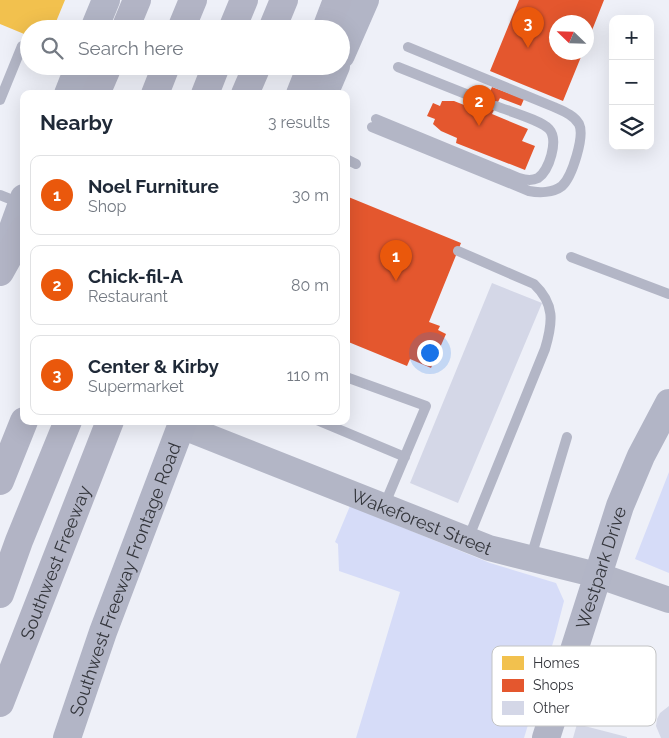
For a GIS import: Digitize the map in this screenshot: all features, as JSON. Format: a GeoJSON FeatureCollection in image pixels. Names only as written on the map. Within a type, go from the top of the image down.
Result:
{"type":"FeatureCollection","features":[{"type":"Feature","properties":{"kind":"highway"},"geometry":{"type":"LineString","coordinates":[[128,20],[137,0]]}},
{"type":"Feature","properties":{"kind":"highway"},"geometry":{"type":"LineString","coordinates":[[185,20],[193,0]]}},
{"type":"Feature","properties":{"kind":"highway"},"geometry":{"type":"LineString","coordinates":[[236,20],[244,0]]}},
{"type":"Feature","properties":{"kind":"highway"},"geometry":{"type":"LineString","coordinates":[[276,20],[284,0]]}},
{"type":"Feature","properties":{"kind":"highway"},"geometry":{"type":"LineString","coordinates":[[329,20],[337,0]]}},
{"type":"Feature","properties":{"kind":"highway"},"geometry":{"type":"LineString","coordinates":[[98,90],[104,75]]}},
{"type":"Feature","properties":{"kind":"highway"},"geometry":{"type":"LineString","coordinates":[[157,90],[162,75]]}},
{"type":"Feature","properties":{"kind":"highway"},"geometry":{"type":"LineString","coordinates":[[207,90],[212,75]]}},
{"type":"Feature","properties":{"kind":"highway"},"geometry":{"type":"LineString","coordinates":[[247,90],[253,75]]}},
{"type":"Feature","properties":{"kind":"highway"},"geometry":{"type":"LineString","coordinates":[[302,90],[307,75]]}},
{"type":"Feature","properties":{"kind":"highway"},"geometry":{"type":"LineString","coordinates":[[0,272],[17,207]]}},
{"type":"Feature","properties":{"kind":"highway"},"geometry":{"type":"LineString","coordinates":[[0,481],[22,425]]}},
{"type":"Feature","properties":{"kind":"highway"},"geometry":{"type":"LineString","coordinates":[[0,594],[19,541],[66,425]]}},
{"type":"Feature","properties":{"kind":"highway","name":"Southwest Freeway"},"geometry":{"type":"LineString","coordinates":[[0,703],[108,425]]}},
{"type":"Feature","properties":{"kind":"main road"},"geometry":{"type":"LineString","coordinates":[[98,20],[106,0]]}},
{"type":"Feature","properties":{"kind":"main road"},"geometry":{"type":"LineString","coordinates":[[350,34],[365,0]]}},
{"type":"Feature","properties":{"kind":"main road"},"geometry":{"type":"LineString","coordinates":[[70,90],[75,75]]}},
{"type":"Feature","properties":{"kind":"main road"},"geometry":{"type":"LineString","coordinates":[[326,90],[332,75]]}},
{"type":"Feature","properties":{"kind":"main road"},"geometry":{"type":"LineString","coordinates":[[0,265],[17,207]]}},
{"type":"Feature","properties":{"kind":"main road","name":"Westpark Drive"},"geometry":{"type":"LineString","coordinates":[[575,646],[629,482],[669,403]]}},
{"type":"Feature","properties":{"kind":"main road","name":"Southwest Freeway Frontage Road"},"geometry":{"type":"LineString","coordinates":[[66,738],[103,632],[181,425]]}},
{"type":"Feature","properties":{"kind":"main road","name":"Westpark Drive"},"geometry":{"type":"LineString","coordinates":[[546,738],[550,726]]}},
{"type":"Feature","properties":{"kind":"street","name":"Wakeforest Street"},"geometry":{"type":"LineString","coordinates":[[187,425],[489,548],[597,574],[669,600]]}},
{"type":"Feature","properties":{"kind":"lane"},"geometry":{"type":"LineString","coordinates":[[398,67],[538,122],[549,129],[553,135],[553,152],[544,172],[539,177],[526,180],[374,123],[529,191],[546,192],[560,187],[566,182],[581,141],[579,125],[568,113],[408,46]]}},
{"type":"Feature","properties":{"kind":"lane"},"geometry":{"type":"LineString","coordinates":[[0,100],[20,51]]}},
{"type":"Feature","properties":{"kind":"lane"},"geometry":{"type":"LineString","coordinates":[[350,161],[356,164]]}},
{"type":"Feature","properties":{"kind":"lane"},"geometry":{"type":"LineString","coordinates":[[458,251],[534,284],[548,301],[551,320],[545,349],[468,540]]}},
{"type":"Feature","properties":{"kind":"lane"},"geometry":{"type":"LineString","coordinates":[[571,257],[669,294]]}},
{"type":"Feature","properties":{"kind":"lane"},"geometry":{"type":"LineString","coordinates":[[350,378],[426,406],[384,506]]}},
{"type":"Feature","properties":{"kind":"lane"},"geometry":{"type":"LineString","coordinates":[[329,425],[405,457]]}},
{"type":"Feature","properties":{"kind":"lane"},"geometry":{"type":"LineString","coordinates":[[531,558],[567,437]]}},
{"type":"Feature","properties":{"kind":"shaded area"},"geometry":{"type":"Polygon","coordinates":[[[669,472],[669,573],[635,559],[669,472]]]}},
{"type":"Feature","properties":{"kind":"shaded area"},"geometry":{"type":"Polygon","coordinates":[[[350,506],[490,563],[556,583],[564,601],[552,646],[492,646],[492,726],[528,726],[524,738],[356,738],[400,592],[339,571],[338,544],[335,542],[350,506]]]}},
{"type":"Feature","properties":{"kind":"building: Homes"},"geometry":{"type":"Polygon","coordinates":[[[0,0],[65,0],[57,20],[20,20],[20,32],[0,24],[0,0]]]}},
{"type":"Feature","properties":{"kind":"building: Shops"},"geometry":{"type":"Polygon","coordinates":[[[519,0],[604,0],[594,25],[594,15],[549,15],[549,60],[580,60],[563,101],[490,71],[519,0]]]}},
{"type":"Feature","properties":{"kind":"building: Shops"},"geometry":{"type":"Polygon","coordinates":[[[492,87],[524,99],[521,106],[500,98],[492,114],[528,129],[522,141],[535,146],[525,170],[456,143],[457,138],[441,131],[433,124],[435,119],[427,116],[433,103],[440,106],[442,101],[454,101],[482,112],[492,87]]]}},
{"type":"Feature","properties":{"kind":"building: Shops"},"geometry":{"type":"Polygon","coordinates":[[[350,198],[461,243],[429,322],[440,326],[438,330],[446,334],[431,368],[410,359],[407,366],[350,343],[350,198]]]}},
{"type":"Feature","properties":{"kind":"building: Other"},"geometry":{"type":"Polygon","coordinates":[[[492,283],[542,303],[458,503],[410,483],[492,283]]]}},
{"type":"Feature","properties":{"kind":"building: Other"},"geometry":{"type":"Polygon","coordinates":[[[669,706],[669,738],[661,738],[656,726],[657,719],[660,713],[669,706]]]}},
{"type":"Feature","properties":{"kind":"building: Other"},"geometry":{"type":"Polygon","coordinates":[[[576,726],[585,726],[627,737],[627,738],[573,738],[576,726]]]}},
{"type":"Feature","properties":{"kind":"place","name":"Center & Kirby"},"geometry":{"type":"Point","coordinates":[528,48]}},
{"type":"Feature","properties":{"kind":"place","name":"Chick-fil-A"},"geometry":{"type":"Point","coordinates":[479,126]}},
{"type":"Feature","properties":{"kind":"place","name":"Noel Furniture"},"geometry":{"type":"Point","coordinates":[396,281]}}]}
